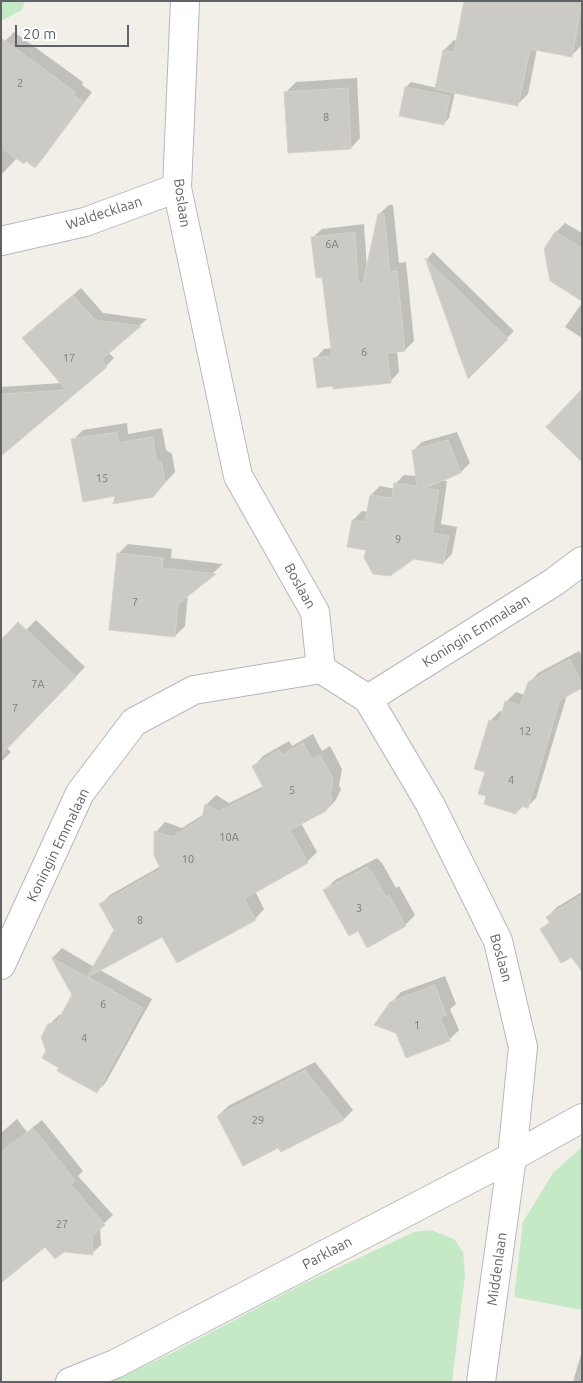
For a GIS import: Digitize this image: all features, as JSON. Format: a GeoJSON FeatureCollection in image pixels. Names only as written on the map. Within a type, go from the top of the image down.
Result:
{"type":"FeatureCollection","features":[{"type":"Feature","properties":{"kind":"street","name":"Boslaan"},"geometry":{"type":"LineString","coordinates":[[186,1],[177,188],[238,476],[315,612],[321,669],[368,699],[430,804],[498,941],[523,1047],[512,1157]]}},
{"type":"Feature","properties":{"kind":"street","name":"Waldecklaan"},"geometry":{"type":"LineString","coordinates":[[1,241],[85,222],[177,188]]}},
{"type":"Feature","properties":{"kind":"street","name":"Koningin Emmalaan"},"geometry":{"type":"LineString","coordinates":[[368,699],[554,582],[582,561]]}},
{"type":"Feature","properties":{"kind":"street","name":"Koningin Emmalaan"},"geometry":{"type":"LineString","coordinates":[[4,952],[80,793],[134,722],[194,690],[321,669]]}},
{"type":"Feature","properties":{"kind":"street","name":"Parklaan"},"geometry":{"type":"LineString","coordinates":[[70,1382],[115,1364],[512,1157],[582,1118]]}},
{"type":"Feature","properties":{"kind":"street","name":"Middenlaan"},"geometry":{"type":"LineString","coordinates":[[481,1382],[512,1157]]}},
{"type":"Feature","properties":{"kind":"green space"},"geometry":{"type":"Polygon","coordinates":[[[1,1],[25,1],[22,10],[1,21],[1,1]]]}},
{"type":"Feature","properties":{"kind":"green space"},"geometry":{"type":"Polygon","coordinates":[[[582,1147],[582,1310],[514,1297],[523,1222],[553,1173],[582,1147]]]}},
{"type":"Feature","properties":{"kind":"green space"},"geometry":{"type":"Polygon","coordinates":[[[431,1230],[454,1239],[463,1252],[465,1275],[452,1382],[111,1382],[172,1353],[301,1285],[414,1232],[431,1230]]]}},
{"type":"Feature","properties":{"kind":"building"},"geometry":{"type":"Polygon","coordinates":[[[464,1],[582,1],[572,57],[530,49],[518,106],[435,89],[443,50],[454,52],[464,1]]]}},
{"type":"Feature","properties":{"kind":"building"},"geometry":{"type":"Polygon","coordinates":[[[1,38],[75,92],[73,95],[84,102],[35,168],[26,161],[24,164],[1,148],[1,38]]]}},
{"type":"Feature","properties":{"kind":"building"},"geometry":{"type":"Polygon","coordinates":[[[405,87],[450,96],[444,125],[399,116],[405,87]]]}},
{"type":"Feature","properties":{"kind":"building"},"geometry":{"type":"Polygon","coordinates":[[[348,88],[351,149],[288,153],[284,92],[348,88]]]}},
{"type":"Feature","properties":{"kind":"building"},"geometry":{"type":"Polygon","coordinates":[[[378,214],[384,214],[390,272],[397,271],[405,351],[387,353],[391,383],[333,389],[333,386],[317,388],[313,358],[332,356],[322,277],[316,278],[311,237],[355,232],[358,283],[363,283],[378,214]]]}},
{"type":"Feature","properties":{"kind":"building"},"geometry":{"type":"Polygon","coordinates":[[[555,232],[582,248],[582,301],[550,281],[544,249],[555,232]]]}},
{"type":"Feature","properties":{"kind":"building"},"geometry":{"type":"Polygon","coordinates":[[[425,258],[508,339],[468,379],[425,258]]]}},
{"type":"Feature","properties":{"kind":"building"},"geometry":{"type":"Polygon","coordinates":[[[73,295],[95,320],[141,326],[101,360],[107,367],[1,456],[1,394],[66,390],[22,338],[73,295]]]}},
{"type":"Feature","properties":{"kind":"building"},"geometry":{"type":"Polygon","coordinates":[[[582,389],[582,462],[546,427],[582,389]]]}},
{"type":"Feature","properties":{"kind":"building"},"geometry":{"type":"Polygon","coordinates":[[[117,432],[119,443],[153,437],[156,460],[162,464],[165,483],[153,497],[113,504],[115,496],[83,502],[71,439],[117,432]]]}},
{"type":"Feature","properties":{"kind":"building"},"geometry":{"type":"Polygon","coordinates":[[[448,440],[461,473],[425,488],[439,490],[432,533],[449,536],[443,564],[414,559],[390,576],[373,574],[364,558],[366,550],[347,547],[352,520],[365,522],[370,495],[392,498],[394,483],[417,486],[412,450],[448,440]]]}},
{"type":"Feature","properties":{"kind":"building"},"geometry":{"type":"Polygon","coordinates":[[[117,553],[163,558],[162,568],[216,574],[178,604],[175,637],[109,630],[117,553]]]}},
{"type":"Feature","properties":{"kind":"building"},"geometry":{"type":"Polygon","coordinates":[[[18,622],[76,677],[1,755],[1,640],[18,622]]]}},
{"type":"Feature","properties":{"kind":"building"},"geometry":{"type":"Polygon","coordinates":[[[570,659],[582,683],[582,688],[560,700],[528,808],[519,806],[516,814],[484,804],[486,796],[478,794],[485,772],[474,769],[489,720],[499,722],[505,701],[520,705],[528,682],[570,659]]]}},
{"type":"Feature","properties":{"kind":"building"},"geometry":{"type":"Polygon","coordinates":[[[303,743],[312,759],[320,755],[333,779],[330,795],[332,799],[326,811],[290,830],[308,863],[244,899],[256,920],[177,963],[162,937],[88,977],[143,1008],[97,1093],[57,1071],[59,1068],[42,1058],[46,1051],[41,1037],[48,1024],[57,1022],[72,995],[51,957],[87,977],[114,930],[99,904],[161,869],[154,856],[154,831],[172,837],[202,818],[205,804],[219,811],[264,789],[252,766],[279,750],[282,755],[303,743]]]}},
{"type":"Feature","properties":{"kind":"building"},"geometry":{"type":"Polygon","coordinates":[[[367,867],[372,872],[386,897],[389,895],[406,926],[367,948],[358,931],[349,936],[323,890],[367,867]]]}},
{"type":"Feature","properties":{"kind":"building"},"geometry":{"type":"Polygon","coordinates":[[[582,895],[582,972],[572,957],[561,963],[540,929],[550,923],[546,917],[582,895]]]}},
{"type":"Feature","properties":{"kind":"building"},"geometry":{"type":"Polygon","coordinates":[[[435,985],[446,1015],[440,1017],[450,1041],[406,1058],[396,1033],[374,1025],[390,1002],[435,985]]]}},
{"type":"Feature","properties":{"kind":"building"},"geometry":{"type":"Polygon","coordinates":[[[305,1070],[344,1120],[281,1152],[278,1148],[243,1166],[217,1116],[305,1070]]]}},
{"type":"Feature","properties":{"kind":"building"},"geometry":{"type":"Polygon","coordinates":[[[33,1128],[75,1180],[71,1185],[105,1225],[92,1236],[93,1255],[64,1252],[55,1259],[45,1247],[1,1283],[1,1152],[33,1128]]]}}]}
